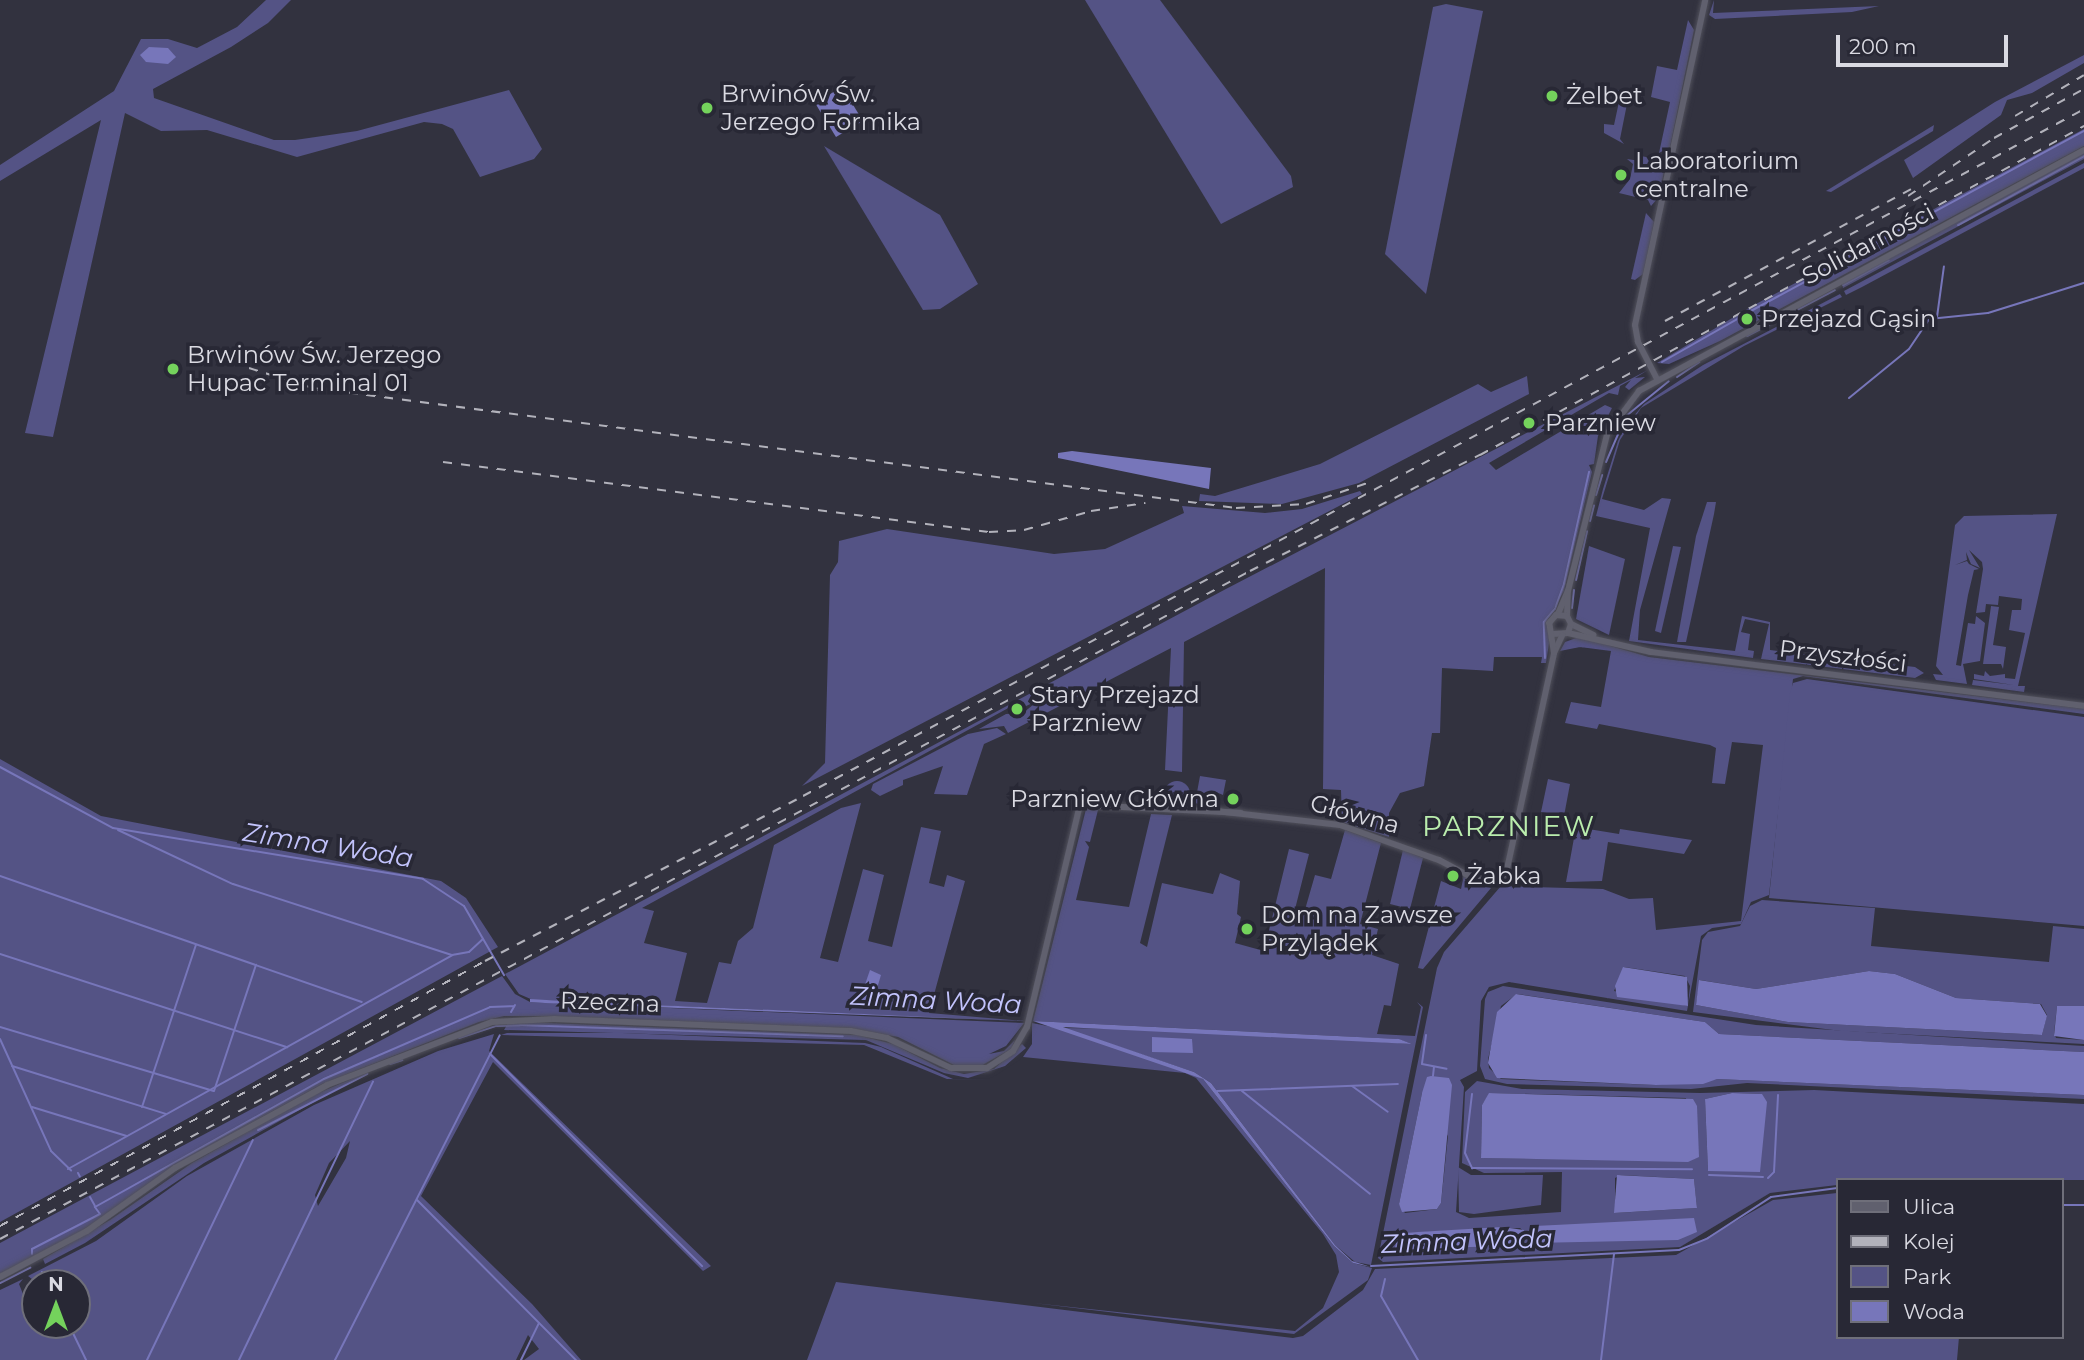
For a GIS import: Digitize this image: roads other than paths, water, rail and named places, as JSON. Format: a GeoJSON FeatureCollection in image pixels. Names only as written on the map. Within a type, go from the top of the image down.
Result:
{"type":"FeatureCollection","features":[{"type":"Feature","properties":{"kind":"street"},"geometry":{"type":"LineString","coordinates":[[1657,379],[1637,342],[1635,325],[1705,0]]}},
{"type":"Feature","properties":{"kind":"street","name":"Solidarności"},"geometry":{"type":"LineString","coordinates":[[1558,614],[1568,591],[1609,431],[1630,400],[1657,379],[2084,150]]}},
{"type":"Feature","properties":{"kind":"street","name":"Solidarności"},"geometry":{"type":"LineString","coordinates":[[1567,616],[1568,591]]}},
{"type":"Feature","properties":{"kind":"street"},"geometry":{"type":"LineString","coordinates":[[1558,614],[1567,616],[1571,624],[1554,653],[1553,634],[1549,623],[1558,614]]}},
{"type":"Feature","properties":{"kind":"street","name":"Przyszłości"},"geometry":{"type":"LineString","coordinates":[[1571,624],[1598,638]]}},
{"type":"Feature","properties":{"kind":"street"},"geometry":{"type":"LineString","coordinates":[[1553,634],[1565,635]]}},
{"type":"Feature","properties":{"kind":"street","name":"Przyszłości"},"geometry":{"type":"LineString","coordinates":[[1565,635],[1598,638],[1651,652],[2084,706]]}},
{"type":"Feature","properties":{"kind":"street","name":"Główna"},"geometry":{"type":"LineString","coordinates":[[1080,805],[1241,813],[1350,828],[1439,860],[1477,880],[1494,882],[1506,871],[1554,653]]}},
{"type":"Feature","properties":{"kind":"street","name":"Rzeczna"},"geometry":{"type":"LineString","coordinates":[[0,1277],[87,1231],[176,1168],[327,1085],[492,1021],[554,1019],[852,1031],[887,1038],[939,1064],[967,1071],[987,1068],[1006,1058],[1030,1018],[1080,805]]}},
{"type":"Feature","properties":{"kind":"water"},"geometry":{"type":"Polygon","coordinates":[[[149,47],[168,48],[176,57],[168,64],[146,62],[140,55],[149,47]]]}},
{"type":"Feature","properties":{"kind":"water"},"geometry":{"type":"Polygon","coordinates":[[[842,87],[863,121],[836,137],[815,103],[842,87]]]}},
{"type":"Feature","properties":{"kind":"water"},"geometry":{"type":"Polygon","coordinates":[[[1072,451],[1211,468],[1209,489],[1058,458],[1058,453],[1072,451]]]}},
{"type":"Feature","properties":{"kind":"water"},"geometry":{"type":"Polygon","coordinates":[[[1623,967],[1687,977],[1688,1006],[1617,997],[1615,986],[1623,967]]]}},
{"type":"Feature","properties":{"kind":"water"},"geometry":{"type":"Polygon","coordinates":[[[870,970],[881,975],[872,1005],[860,999],[870,970]]]}},
{"type":"Feature","properties":{"kind":"water"},"geometry":{"type":"Polygon","coordinates":[[[1869,971],[1895,974],[1956,998],[2040,1004],[2047,1016],[2042,1035],[1788,1022],[1696,1005],[1699,980],[1756,989],[1869,971]]]}},
{"type":"Feature","properties":{"kind":"water"},"geometry":{"type":"Polygon","coordinates":[[[1516,994],[1705,1022],[1719,1034],[2084,1052],[2084,1095],[1717,1079],[1703,1084],[1656,1085],[1497,1078],[1488,1063],[1497,1012],[1516,994]]]}},
{"type":"Feature","properties":{"kind":"water"},"geometry":{"type":"Polygon","coordinates":[[[530,999],[1025,1021],[545,1003],[530,1002],[530,999]]]}},
{"type":"Feature","properties":{"kind":"water"},"geometry":{"type":"Polygon","coordinates":[[[2057,1006],[2084,1006],[2084,1040],[2054,1036],[2057,1006]]]}},
{"type":"Feature","properties":{"kind":"water"},"geometry":{"type":"Polygon","coordinates":[[[1033,1021],[1399,1039],[1412,1044],[1063,1027],[1194,1072],[1211,1083],[1335,1245],[1352,1261],[1371,1267],[1353,1263],[1334,1246],[1203,1079],[1033,1021]]]}},
{"type":"Feature","properties":{"kind":"water"},"geometry":{"type":"Polygon","coordinates":[[[1152,1037],[1192,1039],[1193,1053],[1152,1052],[1152,1037]]]}},
{"type":"Feature","properties":{"kind":"water"},"geometry":{"type":"Polygon","coordinates":[[[1427,1077],[1449,1078],[1452,1085],[1441,1203],[1437,1209],[1402,1212],[1399,1204],[1422,1093],[1427,1077]]]}},
{"type":"Feature","properties":{"kind":"water"},"geometry":{"type":"Polygon","coordinates":[[[1489,1093],[1693,1099],[1697,1106],[1699,1157],[1688,1162],[1481,1158],[1482,1105],[1489,1093]]]}},
{"type":"Feature","properties":{"kind":"water"},"geometry":{"type":"Polygon","coordinates":[[[1732,1093],[1762,1094],[1767,1102],[1760,1172],[1708,1171],[1705,1099],[1732,1093]]]}},
{"type":"Feature","properties":{"kind":"water"},"geometry":{"type":"Polygon","coordinates":[[[1617,1175],[1694,1179],[1697,1208],[1614,1213],[1617,1175]]]}},
{"type":"Feature","properties":{"kind":"water"},"geometry":{"type":"Polygon","coordinates":[[[1694,1218],[1697,1232],[1678,1240],[1532,1243],[1535,1226],[1694,1218]]]}},
{"type":"Feature","properties":{"kind":"water"},"geometry":{"type":"Polygon","coordinates":[[[1502,1227],[1524,1230],[1522,1245],[1395,1250],[1396,1235],[1401,1233],[1502,1227]]]}},
{"type":"Feature","properties":{"kind":"waterway"},"geometry":{"type":"LineString","coordinates":[[1749,312],[2084,131]]}},
{"type":"Feature","properties":{"kind":"waterway"},"geometry":{"type":"LineString","coordinates":[[1958,225],[2084,156]]}},
{"type":"Feature","properties":{"kind":"waterway"},"geometry":{"type":"LineString","coordinates":[[1843,285],[1889,260]]}},
{"type":"Feature","properties":{"kind":"waterway"},"geometry":{"type":"LineString","coordinates":[[1937,317],[1944,266]]}},
{"type":"Feature","properties":{"kind":"waterway"},"geometry":{"type":"LineString","coordinates":[[1849,398],[1909,349],[1929,319],[1988,313],[2084,283]]}},
{"type":"Feature","properties":{"kind":"waterway"},"geometry":{"type":"LineString","coordinates":[[1747,336],[1835,290]]}},
{"type":"Feature","properties":{"kind":"waterway"},"geometry":{"type":"LineString","coordinates":[[1662,362],[1739,318]]}},
{"type":"Feature","properties":{"kind":"waterway"},"geometry":{"type":"LineString","coordinates":[[1677,377],[1699,362]]}},
{"type":"Feature","properties":{"kind":"waterway"},"geometry":{"type":"LineString","coordinates":[[1606,462],[1626,416],[1669,381]]}},
{"type":"Feature","properties":{"kind":"waterway"},"geometry":{"type":"LineString","coordinates":[[1545,658],[1544,622],[1555,609],[1564,584],[1589,472]]}},
{"type":"Feature","properties":{"kind":"waterway"},"geometry":{"type":"LineString","coordinates":[[1596,495],[1602,475]]}},
{"type":"Feature","properties":{"kind":"waterway"},"geometry":{"type":"LineString","coordinates":[[1590,521],[1594,505]]}},
{"type":"Feature","properties":{"kind":"waterway"},"geometry":{"type":"LineString","coordinates":[[1576,580],[1587,531]]}},
{"type":"Feature","properties":{"kind":"waterway"},"geometry":{"type":"LineString","coordinates":[[1572,608],[1574,590]]}},
{"type":"Feature","properties":{"kind":"waterway","name":"Zimna Woda"},"geometry":{"type":"LineString","coordinates":[[0,767],[113,828],[423,879],[464,906],[504,975]]}},
{"type":"Feature","properties":{"kind":"waterway"},"geometry":{"type":"LineString","coordinates":[[118,830],[233,884],[452,955],[469,952],[483,939]]}},
{"type":"Feature","properties":{"kind":"waterway"},"geometry":{"type":"LineString","coordinates":[[0,876],[362,1002]]}},
{"type":"Feature","properties":{"kind":"waterway"},"geometry":{"type":"LineString","coordinates":[[142,1107],[196,945]]}},
{"type":"Feature","properties":{"kind":"waterway"},"geometry":{"type":"LineString","coordinates":[[0,954],[287,1047]]}},
{"type":"Feature","properties":{"kind":"waterway"},"geometry":{"type":"LineString","coordinates":[[68,1169],[452,955]]}},
{"type":"Feature","properties":{"kind":"waterway"},"geometry":{"type":"LineString","coordinates":[[0,1027],[214,1091],[256,965]]}},
{"type":"Feature","properties":{"kind":"waterway"},"geometry":{"type":"LineString","coordinates":[[511,1012],[515,1005]]}},
{"type":"Feature","properties":{"kind":"waterway"},"geometry":{"type":"LineString","coordinates":[[32,1254],[32,1249],[100,1214],[95,1207],[324,1079],[490,1007],[514,1006]]}},
{"type":"Feature","properties":{"kind":"waterway"},"geometry":{"type":"LineString","coordinates":[[459,1038],[497,1026],[520,1025],[843,1036]]}},
{"type":"Feature","properties":{"kind":"waterway"},"geometry":{"type":"LineString","coordinates":[[335,1360],[500,1035]]}},
{"type":"Feature","properties":{"kind":"waterway"},"geometry":{"type":"LineString","coordinates":[[1426,1035],[1422,1064],[1447,1069]]}},
{"type":"Feature","properties":{"kind":"waterway"},"geometry":{"type":"LineString","coordinates":[[0,1039],[51,1151],[71,1170]]}},
{"type":"Feature","properties":{"kind":"waterway"},"geometry":{"type":"LineString","coordinates":[[490,1054],[702,1266]]}},
{"type":"Feature","properties":{"kind":"waterway"},"geometry":{"type":"LineString","coordinates":[[390,1064],[402,1060]]}},
{"type":"Feature","properties":{"kind":"waterway"},"geometry":{"type":"LineString","coordinates":[[12,1066],[166,1114]]}},
{"type":"Feature","properties":{"kind":"waterway"},"geometry":{"type":"LineString","coordinates":[[1433,1076],[1434,1067]]}},
{"type":"Feature","properties":{"kind":"waterway"},"geometry":{"type":"LineString","coordinates":[[258,1130],[367,1074]]}},
{"type":"Feature","properties":{"kind":"waterway"},"geometry":{"type":"LineString","coordinates":[[239,1360],[373,1082]]}},
{"type":"Feature","properties":{"kind":"waterway"},"geometry":{"type":"LineString","coordinates":[[1217,1091],[1398,1084]]}},
{"type":"Feature","properties":{"kind":"waterway"},"geometry":{"type":"LineString","coordinates":[[1352,1086],[1388,1112]]}},
{"type":"Feature","properties":{"kind":"waterway"},"geometry":{"type":"LineString","coordinates":[[1242,1091],[1370,1194]]}},
{"type":"Feature","properties":{"kind":"waterway"},"geometry":{"type":"LineString","coordinates":[[1472,1094],[1465,1153],[1472,1168],[1692,1169]]}},
{"type":"Feature","properties":{"kind":"waterway"},"geometry":{"type":"LineString","coordinates":[[1768,1178],[1774,1172],[1778,1095]]}},
{"type":"Feature","properties":{"kind":"waterway"},"geometry":{"type":"LineString","coordinates":[[32,1107],[127,1136]]}},
{"type":"Feature","properties":{"kind":"waterway"},"geometry":{"type":"LineString","coordinates":[[147,1360],[253,1140]]}},
{"type":"Feature","properties":{"kind":"waterway"},"geometry":{"type":"LineString","coordinates":[[78,1173],[80,1177]]}},
{"type":"Feature","properties":{"kind":"waterway"},"geometry":{"type":"LineString","coordinates":[[1709,1175],[1763,1177]]}},
{"type":"Feature","properties":{"kind":"waterway","name":"Zimna Woda"},"geometry":{"type":"LineString","coordinates":[[1371,1266],[1679,1250],[1708,1238],[1771,1197],[1836,1188]]}},
{"type":"Feature","properties":{"kind":"waterway"},"geometry":{"type":"LineString","coordinates":[[90,1197],[95,1206]]}},
{"type":"Feature","properties":{"kind":"waterway"},"geometry":{"type":"LineString","coordinates":[[417,1200],[576,1360]]}},
{"type":"Feature","properties":{"kind":"waterway","name":"Zimna Woda"},"geometry":{"type":"LineString","coordinates":[[2063,1205],[2084,1205]]}},
{"type":"Feature","properties":{"kind":"waterway"},"geometry":{"type":"LineString","coordinates":[[1601,1360],[1614,1254]]}},
{"type":"Feature","properties":{"kind":"waterway"},"geometry":{"type":"LineString","coordinates":[[0,1283],[30,1268]]}},
{"type":"Feature","properties":{"kind":"waterway"},"geometry":{"type":"LineString","coordinates":[[1385,1279],[1381,1296],[1418,1360]]}},
{"type":"Feature","properties":{"kind":"waterway"},"geometry":{"type":"LineString","coordinates":[[521,1360],[539,1323]]}},
{"type":"Feature","properties":{"kind":"waterway"},"geometry":{"type":"LineString","coordinates":[[76,1339],[86,1360]]}},
{"type":"Feature","properties":{"kind":"railway"},"geometry":{"type":"LineString","coordinates":[[2015,116],[2084,75]]}},
{"type":"Feature","properties":{"kind":"railway"},"geometry":{"type":"LineString","coordinates":[[1908,196],[1994,138],[2084,89]]}},
{"type":"Feature","properties":{"kind":"railway"},"geometry":{"type":"LineString","coordinates":[[0,1226],[485,961],[803,796],[2084,109]]}},
{"type":"Feature","properties":{"kind":"railway"},"geometry":{"type":"LineString","coordinates":[[0,1239],[1250,571],[1480,455],[2084,126]]}},
{"type":"Feature","properties":{"kind":"railway"},"geometry":{"type":"LineString","coordinates":[[1665,321],[1915,187]]}},
{"type":"Feature","properties":{"kind":"railway"},"geometry":{"type":"LineString","coordinates":[[249,368],[322,391]]}},
{"type":"Feature","properties":{"kind":"railway"},"geometry":{"type":"LineString","coordinates":[[313,388],[1236,508],[1306,504],[1373,481]]}},
{"type":"Feature","properties":{"kind":"railway"},"geometry":{"type":"LineString","coordinates":[[443,462],[989,532],[1024,530],[1091,511],[1145,503]]}},
{"type":"Feature","properties":{"kind":"place","name":"Żelbet"},"geometry":{"type":"Point","coordinates":[1552,96]}},
{"type":"Feature","properties":{"kind":"place","name":"Brwinów Św. Jerzego Formika"},"geometry":{"type":"Point","coordinates":[707,108]}},
{"type":"Feature","properties":{"kind":"place","name":"Laboratorium centralne"},"geometry":{"type":"Point","coordinates":[1621,175]}},
{"type":"Feature","properties":{"kind":"place","name":"Przejazd Gąsin"},"geometry":{"type":"Point","coordinates":[1747,319]}},
{"type":"Feature","properties":{"kind":"place","name":"Brwinów Św. Jerzego Hupac Terminal 01"},"geometry":{"type":"Point","coordinates":[173,369]}},
{"type":"Feature","properties":{"kind":"place","name":"Parzniew"},"geometry":{"type":"Point","coordinates":[1529,423]}},
{"type":"Feature","properties":{"kind":"place","name":"Stary Przejazd Parzniew"},"geometry":{"type":"Point","coordinates":[1017,709]}},
{"type":"Feature","properties":{"kind":"place","name":"Parzniew Główna"},"geometry":{"type":"Point","coordinates":[1233,799]}},
{"type":"Feature","properties":{"kind":"place","name":"Żabka"},"geometry":{"type":"Point","coordinates":[1453,876]}},
{"type":"Feature","properties":{"kind":"place","name":"Dom na Zawsze Przylądek"},"geometry":{"type":"Point","coordinates":[1247,929]}},
{"type":"Feature","properties":{"kind":"district","name":"PARZNIEW"},"geometry":{"type":"Point","coordinates":[1509,826]}}]}
